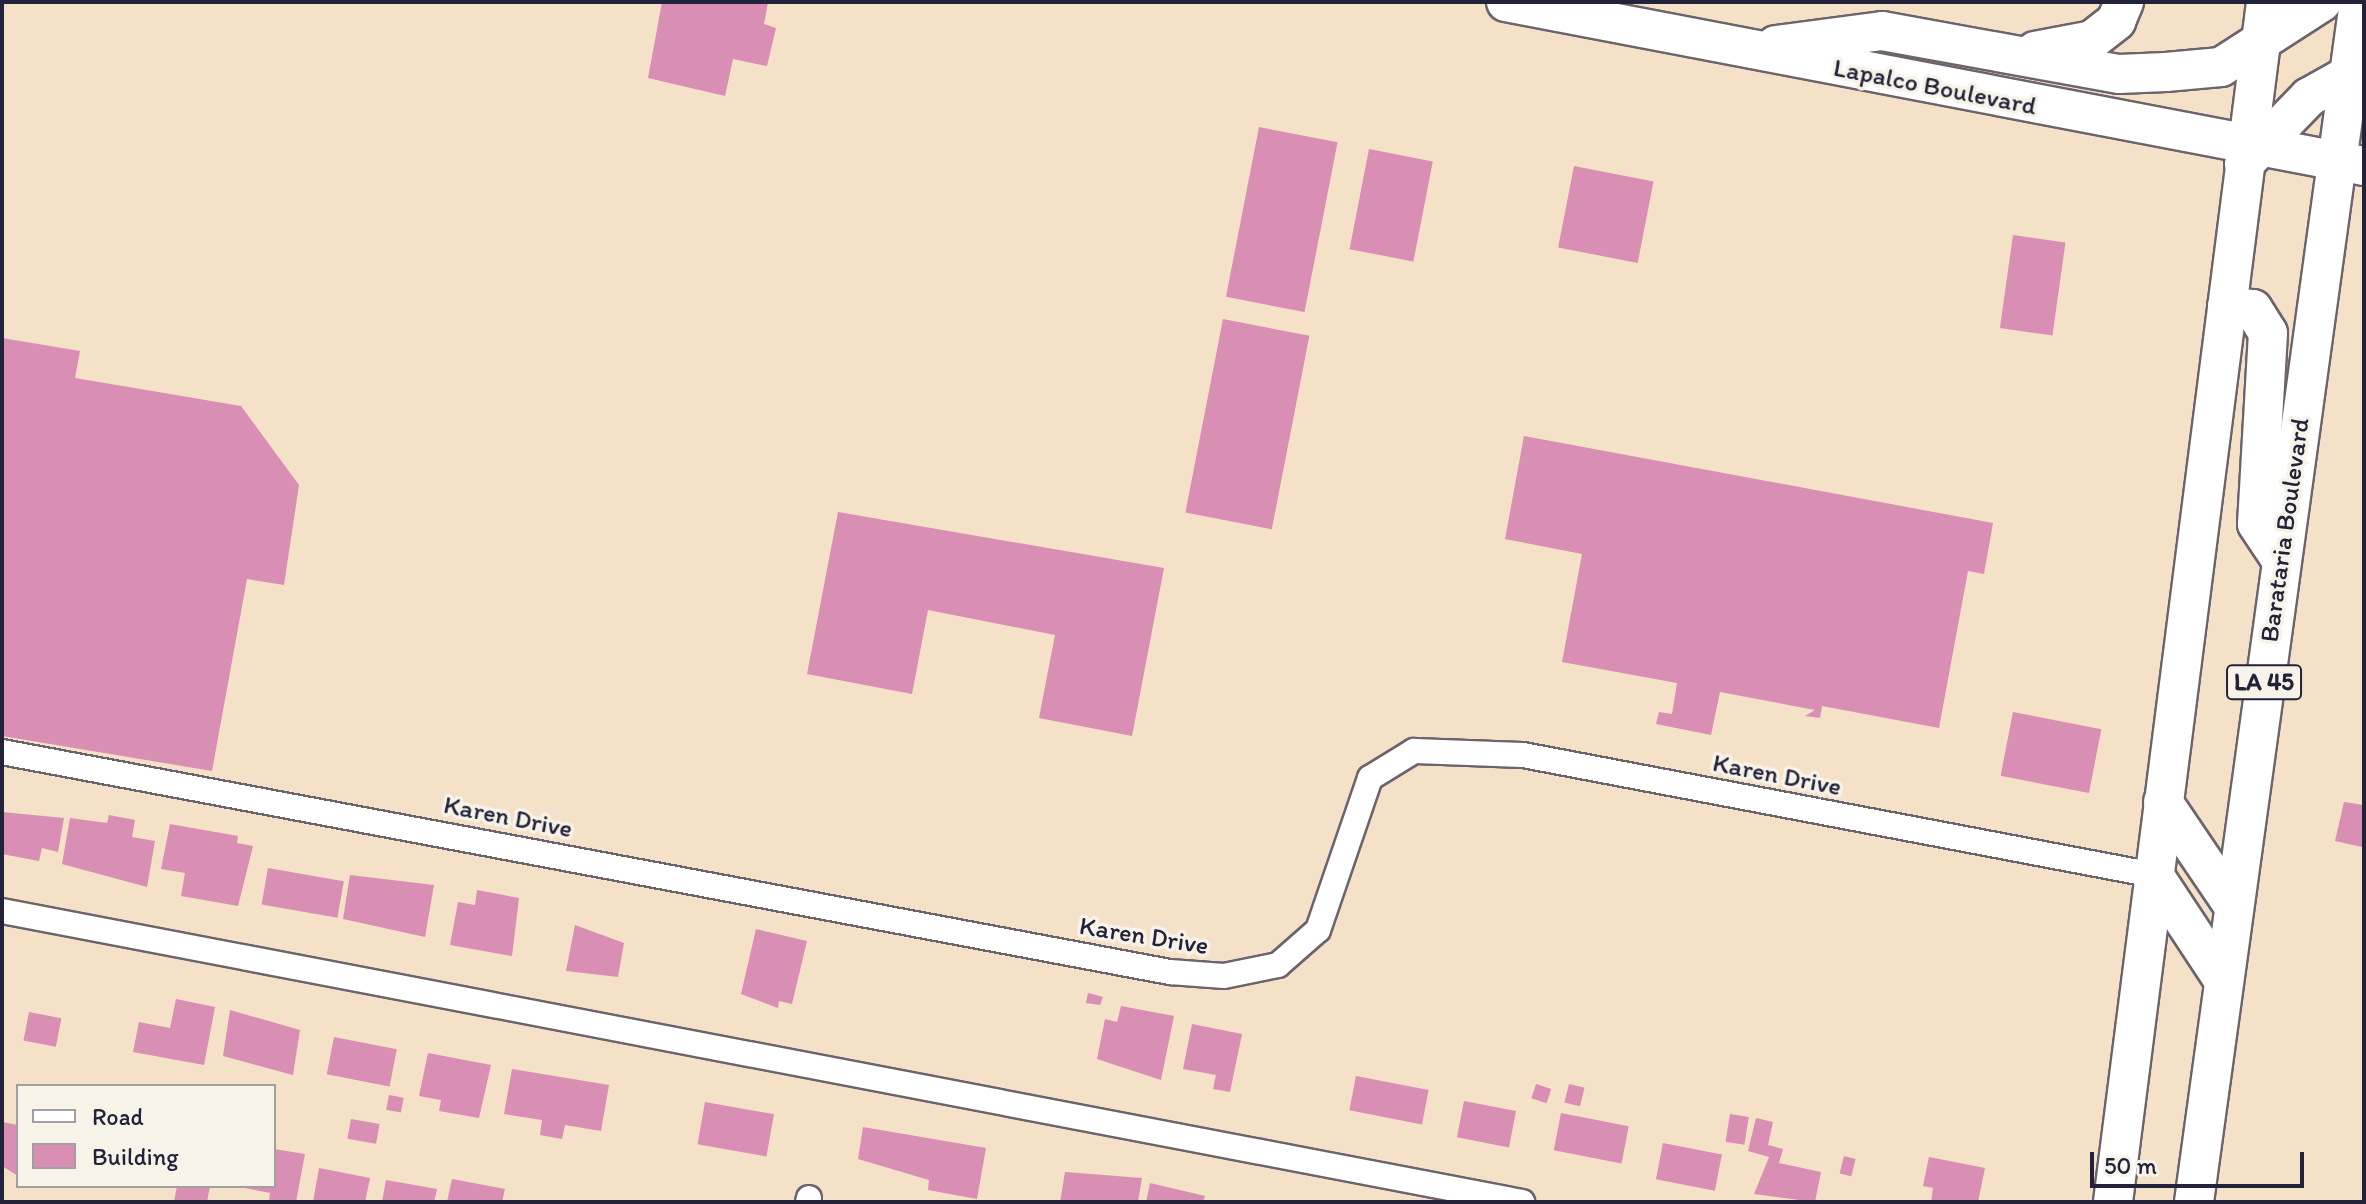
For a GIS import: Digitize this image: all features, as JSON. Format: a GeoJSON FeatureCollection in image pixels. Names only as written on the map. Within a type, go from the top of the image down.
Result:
{"type":"FeatureCollection","features":[{"type":"Feature","properties":{"kind":"main road","name":"Lapalco Boulevard"},"geometry":{"type":"LineString","coordinates":[[1506,2],[2249,153],[2350,164]]}},
{"type":"Feature","properties":{"kind":"main road"},"geometry":{"type":"LineString","coordinates":[[1627,2],[1679,38]]}},
{"type":"Feature","properties":{"kind":"main road"},"geometry":{"type":"LineString","coordinates":[[2008,56],[2092,40],[2116,21],[2124,2]]}},
{"type":"Feature","properties":{"kind":"main road"},"geometry":{"type":"LineString","coordinates":[[2113,1202],[2266,2]]}},
{"type":"Feature","properties":{"kind":"main road"},"geometry":{"type":"LineString","coordinates":[[1741,50],[1882,31],[2119,74],[2166,72],[2221,67],[2260,41],[2348,4]]}},
{"type":"Feature","properties":{"kind":"main road","name":"Barataria Boulevard"},"geometry":{"type":"LineString","coordinates":[[2194,1202],[2281,560],[2350,164],[2356,70],[2348,4]]}},
{"type":"Feature","properties":{"kind":"main road"},"geometry":{"type":"LineString","coordinates":[[2249,153],[2356,70]]}},
{"type":"Feature","properties":{"kind":"main road"},"geometry":{"type":"LineString","coordinates":[[2227,306],[2253,309],[2268,333],[2256,511],[2281,560]]}},
{"type":"Feature","properties":{"kind":"main road"},"geometry":{"type":"LineString","coordinates":[[2163,802],[2234,907]]}},
{"type":"Feature","properties":{"kind":"main road"},"geometry":{"type":"LineString","coordinates":[[2154,875],[2224,981]]}},
{"type":"Feature","properties":{"kind":"street","name":"Karen Drive"},"geometry":{"type":"LineString","coordinates":[[2,752],[1170,972],[1224,976],[1278,965],[1318,930],[1370,778],[1414,751],[1523,755],[2154,875]]}},
{"type":"Feature","properties":{"kind":"street"},"geometry":{"type":"LineString","coordinates":[[2,911],[1522,1202]]}},
{"type":"Feature","properties":{"kind":"building"},"geometry":{"type":"Polygon","coordinates":[[[662,2],[768,2],[764,24],[776,28],[767,66],[733,59],[725,96],[648,78],[662,2]]]}},
{"type":"Feature","properties":{"kind":"building"},"geometry":{"type":"Polygon","coordinates":[[[1259,127],[1338,142],[1305,312],[1226,297],[1259,127]]]}},
{"type":"Feature","properties":{"kind":"building"},"geometry":{"type":"Polygon","coordinates":[[[1369,149],[1433,161],[1413,262],[1350,249],[1369,149]]]}},
{"type":"Feature","properties":{"kind":"building"},"geometry":{"type":"Polygon","coordinates":[[[1574,166],[1654,181],[1638,263],[1558,247],[1574,166]]]}},
{"type":"Feature","properties":{"kind":"building"},"geometry":{"type":"Polygon","coordinates":[[[2013,235],[2065,242],[2052,335],[2000,328],[2013,235]]]}},
{"type":"Feature","properties":{"kind":"building"},"geometry":{"type":"Polygon","coordinates":[[[1223,319],[1309,336],[1272,529],[1185,512],[1223,319]]]}},
{"type":"Feature","properties":{"kind":"building"},"geometry":{"type":"Polygon","coordinates":[[[2,338],[80,351],[75,378],[241,406],[299,485],[284,585],[247,579],[212,771],[2,736],[2,338]]]}},
{"type":"Feature","properties":{"kind":"building"},"geometry":{"type":"Polygon","coordinates":[[[1524,436],[1993,523],[1984,574],[1968,571],[1939,728],[1822,706],[1820,718],[1805,716],[1815,710],[1720,692],[1711,735],[1656,724],[1659,712],[1672,714],[1677,683],[1562,662],[1582,554],[1505,539],[1524,436]]]}},
{"type":"Feature","properties":{"kind":"building"},"geometry":{"type":"Polygon","coordinates":[[[838,512],[1164,568],[1132,736],[1039,718],[1055,635],[928,610],[912,694],[807,674],[838,512]]]}},
{"type":"Feature","properties":{"kind":"building"},"geometry":{"type":"Polygon","coordinates":[[[2013,712],[2101,729],[2089,793],[2001,776],[2013,712]]]}},
{"type":"Feature","properties":{"kind":"building"},"geometry":{"type":"Polygon","coordinates":[[[2344,802],[2364,805],[2362,847],[2335,841],[2344,802]]]}},
{"type":"Feature","properties":{"kind":"building"},"geometry":{"type":"Polygon","coordinates":[[[2,812],[64,818],[58,852],[42,848],[39,861],[2,854],[2,812]]]}},
{"type":"Feature","properties":{"kind":"building"},"geometry":{"type":"Polygon","coordinates":[[[109,815],[135,820],[132,837],[155,841],[147,887],[62,864],[70,818],[107,823],[109,815]]]}},
{"type":"Feature","properties":{"kind":"building"},"geometry":{"type":"Polygon","coordinates":[[[170,824],[238,836],[237,843],[253,846],[238,906],[181,896],[185,873],[161,869],[170,824]]]}},
{"type":"Feature","properties":{"kind":"building"},"geometry":{"type":"Polygon","coordinates":[[[268,868],[344,881],[337,918],[262,904],[268,868]]]}},
{"type":"Feature","properties":{"kind":"building"},"geometry":{"type":"Polygon","coordinates":[[[350,875],[434,885],[425,937],[343,919],[350,875]]]}},
{"type":"Feature","properties":{"kind":"building"},"geometry":{"type":"Polygon","coordinates":[[[477,890],[519,898],[512,956],[450,945],[458,902],[475,905],[477,890]]]}},
{"type":"Feature","properties":{"kind":"building"},"geometry":{"type":"Polygon","coordinates":[[[575,925],[624,943],[618,977],[566,971],[575,925]]]}},
{"type":"Feature","properties":{"kind":"building"},"geometry":{"type":"Polygon","coordinates":[[[756,929],[807,941],[792,1004],[779,1001],[778,1008],[741,994],[756,929]]]}},
{"type":"Feature","properties":{"kind":"building"},"geometry":{"type":"Polygon","coordinates":[[[1088,993],[1103,997],[1100,1005],[1086,1003],[1088,993]]]}},
{"type":"Feature","properties":{"kind":"building"},"geometry":{"type":"Polygon","coordinates":[[[176,999],[215,1007],[204,1065],[133,1052],[139,1022],[170,1028],[176,999]]]}},
{"type":"Feature","properties":{"kind":"building"},"geometry":{"type":"Polygon","coordinates":[[[1121,1006],[1174,1016],[1161,1080],[1097,1059],[1105,1019],[1117,1022],[1121,1006]]]}},
{"type":"Feature","properties":{"kind":"building"},"geometry":{"type":"Polygon","coordinates":[[[230,1010],[300,1030],[293,1075],[223,1056],[230,1010]]]}},
{"type":"Feature","properties":{"kind":"building"},"geometry":{"type":"Polygon","coordinates":[[[29,1012],[61,1018],[56,1047],[23,1040],[29,1012]]]}},
{"type":"Feature","properties":{"kind":"building"},"geometry":{"type":"Polygon","coordinates":[[[1192,1024],[1242,1034],[1230,1092],[1213,1089],[1216,1075],[1183,1069],[1192,1024]]]}},
{"type":"Feature","properties":{"kind":"building"},"geometry":{"type":"Polygon","coordinates":[[[334,1037],[397,1049],[390,1087],[327,1074],[334,1037]]]}},
{"type":"Feature","properties":{"kind":"building"},"geometry":{"type":"Polygon","coordinates":[[[428,1053],[491,1065],[479,1118],[439,1111],[441,1100],[419,1096],[428,1053]]]}},
{"type":"Feature","properties":{"kind":"building"},"geometry":{"type":"Polygon","coordinates":[[[512,1069],[609,1085],[601,1131],[565,1125],[562,1139],[540,1135],[542,1120],[504,1114],[512,1069]]]}},
{"type":"Feature","properties":{"kind":"building"},"geometry":{"type":"Polygon","coordinates":[[[1356,1076],[1429,1090],[1422,1124],[1349,1110],[1356,1076]]]}},
{"type":"Feature","properties":{"kind":"building"},"geometry":{"type":"Polygon","coordinates":[[[1536,1084],[1551,1089],[1547,1103],[1531,1098],[1536,1084]]]}},
{"type":"Feature","properties":{"kind":"building"},"geometry":{"type":"Polygon","coordinates":[[[1569,1084],[1585,1088],[1580,1106],[1564,1102],[1569,1084]]]}},
{"type":"Feature","properties":{"kind":"building"},"geometry":{"type":"Polygon","coordinates":[[[389,1095],[404,1098],[401,1113],[386,1110],[389,1095]]]}},
{"type":"Feature","properties":{"kind":"building"},"geometry":{"type":"Polygon","coordinates":[[[1464,1101],[1516,1111],[1509,1147],[1457,1137],[1464,1101]]]}},
{"type":"Feature","properties":{"kind":"building"},"geometry":{"type":"Polygon","coordinates":[[[705,1102],[774,1114],[766,1157],[698,1144],[705,1102]]]}},
{"type":"Feature","properties":{"kind":"building"},"geometry":{"type":"Polygon","coordinates":[[[1561,1113],[1629,1126],[1621,1163],[1554,1150],[1561,1113]]]}},
{"type":"Feature","properties":{"kind":"building"},"geometry":{"type":"Polygon","coordinates":[[[1730,1114],[1749,1117],[1744,1145],[1726,1142],[1730,1114]]]}},
{"type":"Feature","properties":{"kind":"building"},"geometry":{"type":"Polygon","coordinates":[[[1756,1118],[1773,1122],[1768,1145],[1783,1149],[1779,1163],[1821,1172],[1815,1202],[1754,1194],[1769,1157],[1748,1151],[1756,1118]]]}},
{"type":"Feature","properties":{"kind":"building"},"geometry":{"type":"Polygon","coordinates":[[[351,1119],[380,1124],[376,1144],[348,1139],[351,1119]]]}},
{"type":"Feature","properties":{"kind":"building"},"geometry":{"type":"Polygon","coordinates":[[[2,1122],[16,1125],[16,1175],[2,1166],[2,1122]]]}},
{"type":"Feature","properties":{"kind":"building"},"geometry":{"type":"Polygon","coordinates":[[[863,1127],[986,1148],[977,1199],[928,1190],[929,1180],[858,1159],[863,1127]]]}},
{"type":"Feature","properties":{"kind":"building"},"geometry":{"type":"Polygon","coordinates":[[[1663,1143],[1722,1154],[1715,1191],[1656,1179],[1663,1143]]]}},
{"type":"Feature","properties":{"kind":"building"},"geometry":{"type":"Polygon","coordinates":[[[276,1149],[305,1154],[296,1202],[269,1202],[270,1193],[245,1188],[276,1188],[276,1149]]]}},
{"type":"Feature","properties":{"kind":"building"},"geometry":{"type":"Polygon","coordinates":[[[1844,1156],[1856,1159],[1851,1176],[1840,1173],[1844,1156]]]}},
{"type":"Feature","properties":{"kind":"building"},"geometry":{"type":"Polygon","coordinates":[[[1929,1157],[1985,1168],[1978,1202],[1931,1202],[1933,1188],[1923,1186],[1929,1157]]]}},
{"type":"Feature","properties":{"kind":"building"},"geometry":{"type":"Polygon","coordinates":[[[319,1168],[370,1178],[365,1202],[313,1202],[319,1168]]]}},
{"type":"Feature","properties":{"kind":"building"},"geometry":{"type":"Polygon","coordinates":[[[1065,1172],[1142,1178],[1138,1202],[1060,1202],[1065,1172]]]}},
{"type":"Feature","properties":{"kind":"building"},"geometry":{"type":"Polygon","coordinates":[[[452,1179],[505,1189],[502,1202],[447,1202],[452,1179]]]}},
{"type":"Feature","properties":{"kind":"building"},"geometry":{"type":"Polygon","coordinates":[[[386,1180],[437,1189],[434,1202],[382,1202],[386,1180]]]}},
{"type":"Feature","properties":{"kind":"building"},"geometry":{"type":"Polygon","coordinates":[[[1150,1183],[1205,1196],[1203,1202],[1146,1202],[1150,1183]]]}},
{"type":"Feature","properties":{"kind":"building"},"geometry":{"type":"Polygon","coordinates":[[[177,1188],[210,1188],[207,1202],[174,1202],[177,1188]]]}}]}
